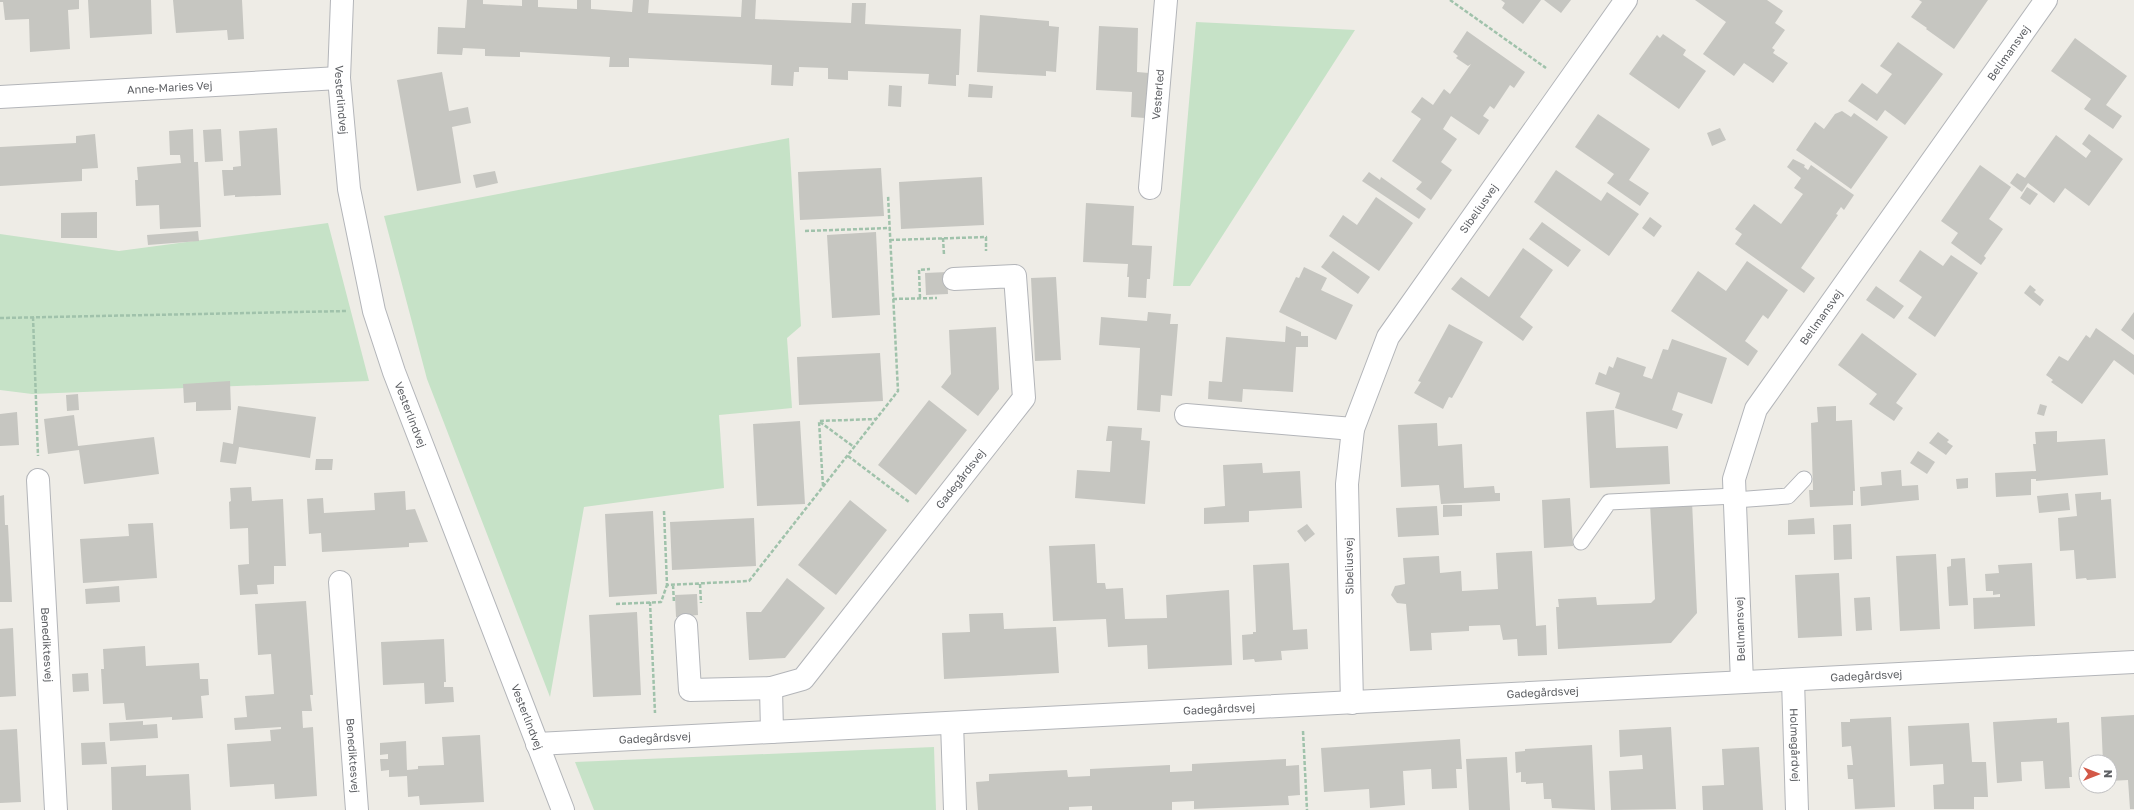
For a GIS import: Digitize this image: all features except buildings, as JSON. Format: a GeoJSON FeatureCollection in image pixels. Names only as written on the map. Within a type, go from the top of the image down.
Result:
{"type":"FeatureCollection","features":[{"type":"Feature","properties":{"kind":"street","name":"Vesterlindvej"},"geometry":{"type":"LineString","coordinates":[[342,0],[339,78],[349,189],[374,311],[394,372],[563,810]]}},
{"type":"Feature","properties":{"kind":"street","name":"Vesterled"},"geometry":{"type":"LineString","coordinates":[[1150,188],[1166,0]]}},
{"type":"Feature","properties":{"kind":"street","name":"Sibeliusvej"},"geometry":{"type":"LineString","coordinates":[[1352,703],[1347,484],[1353,429],[1388,338],[1626,0]]}},
{"type":"Feature","properties":{"kind":"street","name":"Bellmansvej"},"geometry":{"type":"LineString","coordinates":[[1742,682],[1734,479],[1756,409],[2046,0]]}},
{"type":"Feature","properties":{"kind":"street","name":"Anne-Maries Vej"},"geometry":{"type":"LineString","coordinates":[[0,97],[339,78]]}},
{"type":"Feature","properties":{"kind":"street","name":"Gadegårdsvej"},"geometry":{"type":"LineString","coordinates":[[686,625],[690,690],[771,688],[804,679],[1024,398],[1016,276],[954,279]]}},
{"type":"Feature","properties":{"kind":"street"},"geometry":{"type":"LineString","coordinates":[[1186,415],[1353,429]]}},
{"type":"Feature","properties":{"kind":"street","name":"Benediktesvej"},"geometry":{"type":"LineString","coordinates":[[38,480],[56,810]]}},
{"type":"Feature","properties":{"kind":"street","name":"Benediktesvej"},"geometry":{"type":"LineString","coordinates":[[340,582],[356,810]]}},
{"type":"Feature","properties":{"kind":"street","name":"Gadegårdsvej"},"geometry":{"type":"LineString","coordinates":[[537,744],[2134,662]]}},
{"type":"Feature","properties":{"kind":"street","name":"Holmegårdvej"},"geometry":{"type":"LineString","coordinates":[[1793,680],[1798,810]]}},
{"type":"Feature","properties":{"kind":"street"},"geometry":{"type":"LineString","coordinates":[[771,688],[772,732]]}},
{"type":"Feature","properties":{"kind":"street"},"geometry":{"type":"LineString","coordinates":[[952,723],[954,810]]}},
{"type":"Feature","properties":{"kind":"lane"},"geometry":{"type":"LineString","coordinates":[[1581,542],[1608,502],[1788,496],[1804,479]]}},
{"type":"Feature","properties":{"kind":"path"},"geometry":{"type":"LineString","coordinates":[[1450,0],[1568,83]]}},
{"type":"Feature","properties":{"kind":"path"},"geometry":{"type":"LineString","coordinates":[[667,585],[749,582],[898,391],[888,194]]}},
{"type":"Feature","properties":{"kind":"path"},"geometry":{"type":"LineString","coordinates":[[805,231],[890,228]]}},
{"type":"Feature","properties":{"kind":"path"},"geometry":{"type":"LineString","coordinates":[[890,240],[986,237]]}},
{"type":"Feature","properties":{"kind":"path"},"geometry":{"type":"LineString","coordinates":[[920,298],[919,270],[932,269]]}},
{"type":"Feature","properties":{"kind":"path"},"geometry":{"type":"LineString","coordinates":[[893,299],[954,298],[954,279]]}},
{"type":"Feature","properties":{"kind":"path"},"geometry":{"type":"LineString","coordinates":[[0,318],[374,311]]}},
{"type":"Feature","properties":{"kind":"path"},"geometry":{"type":"LineString","coordinates":[[33,317],[38,480]]}},
{"type":"Feature","properties":{"kind":"path"},"geometry":{"type":"LineString","coordinates":[[820,421],[876,419]]}},
{"type":"Feature","properties":{"kind":"path"},"geometry":{"type":"LineString","coordinates":[[820,421],[854,447]]}},
{"type":"Feature","properties":{"kind":"path"},"geometry":{"type":"LineString","coordinates":[[820,421],[823,487]]}},
{"type":"Feature","properties":{"kind":"path"},"geometry":{"type":"LineString","coordinates":[[848,456],[930,518]]}},
{"type":"Feature","properties":{"kind":"path"},"geometry":{"type":"LineString","coordinates":[[616,604],[661,602],[667,585],[664,511]]}},
{"type":"Feature","properties":{"kind":"path"},"geometry":{"type":"LineString","coordinates":[[650,602],[656,738]]}},
{"type":"Feature","properties":{"kind":"path"},"geometry":{"type":"LineString","coordinates":[[1302,705],[1307,810]]}},
{"type":"Feature","properties":{"kind":"green space"},"geometry":{"type":"Polygon","coordinates":[[[1196,22],[1355,30],[1190,286],[1173,286],[1196,22]]]}},
{"type":"Feature","properties":{"kind":"green space"},"geometry":{"type":"Polygon","coordinates":[[[789,138],[801,326],[787,338],[792,408],[719,415],[724,488],[584,507],[550,697],[427,379],[384,216],[789,138]]]}},
{"type":"Feature","properties":{"kind":"green space"},"geometry":{"type":"Polygon","coordinates":[[[328,223],[369,381],[32,394],[0,390],[0,234],[119,251],[328,223]]]}},
{"type":"Feature","properties":{"kind":"green space"},"geometry":{"type":"Polygon","coordinates":[[[934,747],[936,810],[594,810],[575,762],[934,747]]]}}]}
